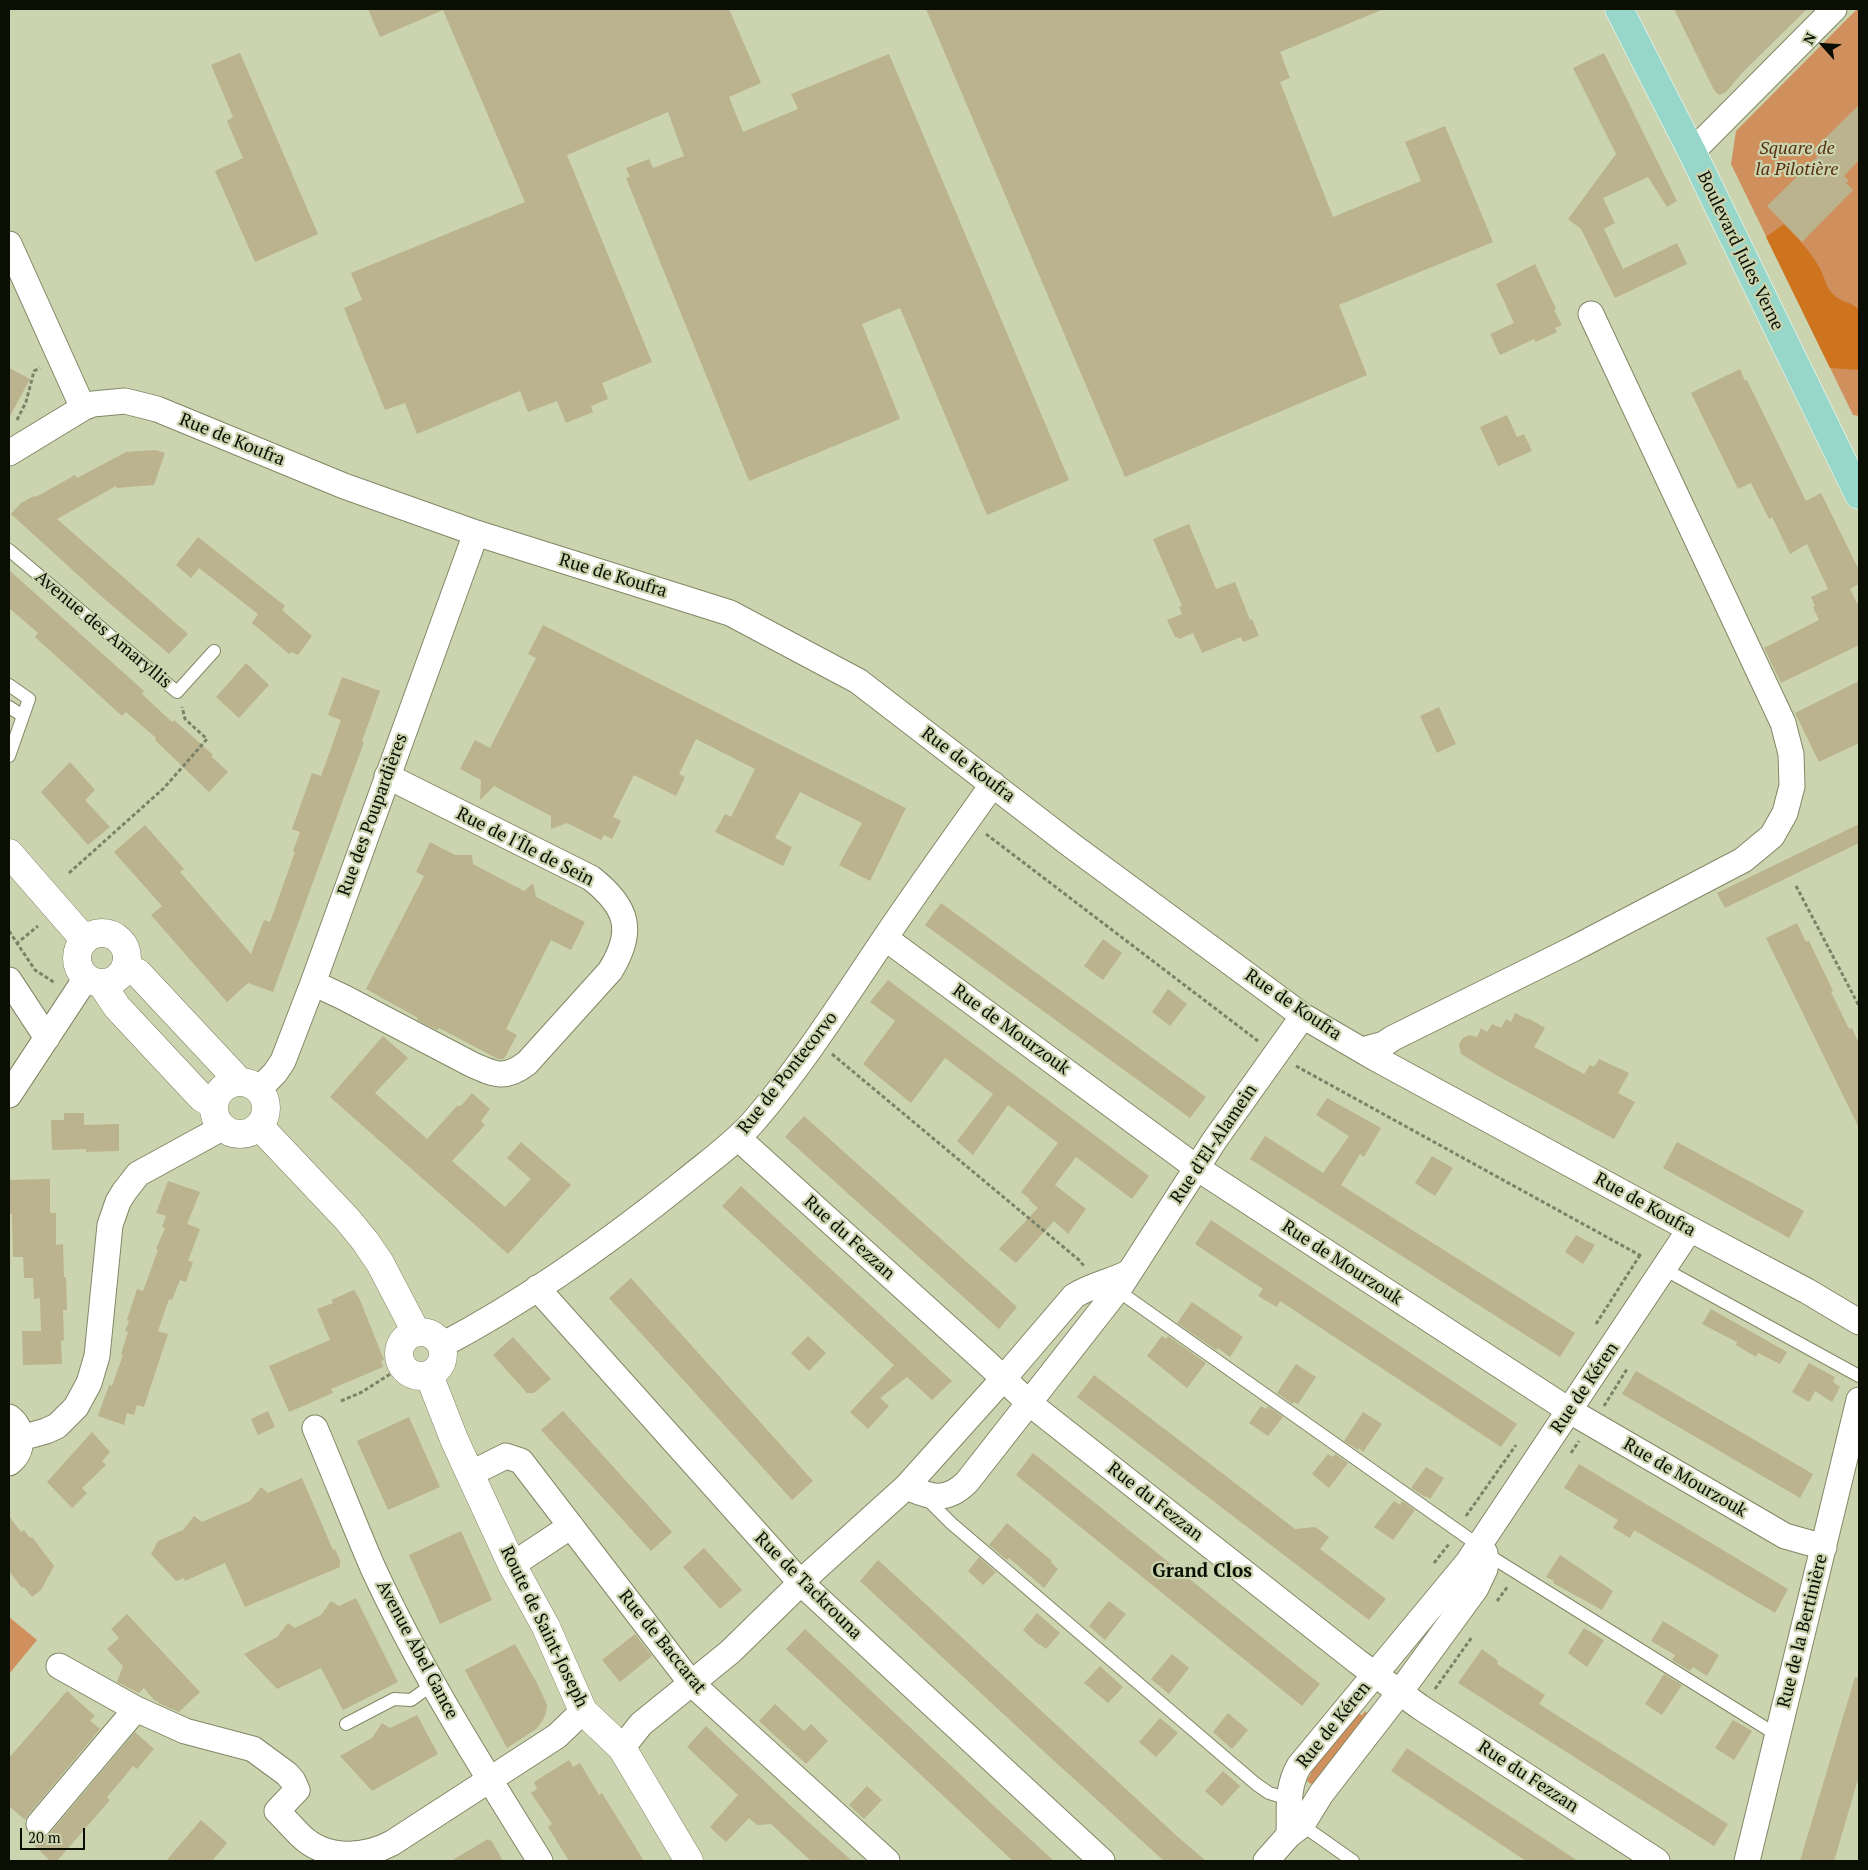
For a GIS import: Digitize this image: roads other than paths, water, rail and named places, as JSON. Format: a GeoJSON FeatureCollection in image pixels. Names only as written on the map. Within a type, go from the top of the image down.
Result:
{"type":"FeatureCollection","features":[{"type":"Feature","properties":{"kind":"main road","name":"Boulevard Jules Verne"},"geometry":{"type":"LineString","coordinates":[[1619,9],[1857,483]]}},
{"type":"Feature","properties":{"kind":"street"},"geometry":{"type":"LineString","coordinates":[[1692,152],[1834,9]]}},
{"type":"Feature","properties":{"kind":"street"},"geometry":{"type":"LineString","coordinates":[[9,244],[83,408]]}},
{"type":"Feature","properties":{"kind":"street"},"geometry":{"type":"LineString","coordinates":[[1362,1050],[1384,1044],[1573,949],[1743,860],[1772,836],[1785,813],[1792,786],[1791,754],[1783,723],[1591,314]]}},
{"type":"Feature","properties":{"kind":"street","name":"Rue de Koufra"},"geometry":{"type":"LineString","coordinates":[[9,452],[83,408],[93,404],[125,401],[156,409],[344,486],[476,533],[730,613],[858,681],[1071,845],[1303,1016],[1690,1229],[1807,1291],[1859,1322]]}},
{"type":"Feature","properties":{"kind":"street","name":"Rue des Poupardières"},"geometry":{"type":"LineString","coordinates":[[249,1085],[275,1073],[283,1061],[313,984],[476,533]]}},
{"type":"Feature","properties":{"kind":"street","name":"Rue de l'Île de Sein"},"geometry":{"type":"LineString","coordinates":[[313,984],[343,997],[492,1074],[505,1075],[516,1072],[528,1063],[610,971],[621,951],[625,932],[623,916],[615,901],[605,889],[591,878],[387,776]]}},
{"type":"Feature","properties":{"kind":"street","name":"Rue de Pontecorvo"},"geometry":{"type":"LineString","coordinates":[[442,1345],[537,1288],[639,1219],[738,1138],[754,1122],[816,1041],[993,784]]}},
{"type":"Feature","properties":{"kind":"street"},"geometry":{"type":"LineString","coordinates":[[9,853],[84,939]]}},
{"type":"Feature","properties":{"kind":"street"},"geometry":{"type":"LineString","coordinates":[[9,1095],[47,1038],[93,980],[116,979],[125,967],[127,958],[122,942],[116,936],[108,933],[91,934],[84,939],[77,951],[76,959],[81,972],[93,980],[234,1135],[248,1134],[260,1127],[266,1115],[266,1101],[138,973],[125,967]]}},
{"type":"Feature","properties":{"kind":"street","name":"Rue de Mourzouk"},"geometry":{"type":"LineString","coordinates":[[886,938],[1197,1168],[1570,1411],[1785,1536],[1824,1547]]}},
{"type":"Feature","properties":{"kind":"street"},"geometry":{"type":"LineString","coordinates":[[9,980],[47,1038]]}},
{"type":"Feature","properties":{"kind":"street","name":"Rue d'El-Alamein"},"geometry":{"type":"LineString","coordinates":[[913,1490],[931,1495],[948,1496],[958,1492],[967,1482],[1028,1403],[1197,1168],[1214,1141],[1303,1016]]}},
{"type":"Feature","properties":{"kind":"street"},"geometry":{"type":"LineString","coordinates":[[218,1117],[218,1094],[227,1085],[249,1085]]}},
{"type":"Feature","properties":{"kind":"street"},"geometry":{"type":"LineString","coordinates":[[9,1463],[16,1456],[20,1448],[15,1428],[46,1431],[57,1426],[76,1407],[89,1383],[96,1356],[110,1225],[118,1202],[124,1192],[138,1174],[218,1117]]}},
{"type":"Feature","properties":{"kind":"street"},"geometry":{"type":"LineString","coordinates":[[260,1127],[340,1211],[365,1241],[380,1263],[416,1332]]}},
{"type":"Feature","properties":{"kind":"street","name":"Rue du Fezzan"},"geometry":{"type":"LineString","coordinates":[[738,1138],[1003,1379]]}},
{"type":"Feature","properties":{"kind":"street","name":"Rue de Kéren"},"geometry":{"type":"LineString","coordinates":[[1296,1830],[1288,1799],[1291,1782],[1299,1766],[1468,1562],[1481,1549],[1690,1229]]}},
{"type":"Feature","properties":{"kind":"street","name":"Rue d'El-Alamein"},"geometry":{"type":"LineString","coordinates":[[622,1748],[642,1724],[730,1652],[801,1583],[913,1490],[1003,1379],[1074,1296],[1086,1288],[1114,1283]]}},
{"type":"Feature","properties":{"kind":"street","name":"Rue de Tackrouna"},"geometry":{"type":"LineString","coordinates":[[537,1288],[801,1583],[1102,1861]]}},
{"type":"Feature","properties":{"kind":"street"},"geometry":{"type":"LineString","coordinates":[[416,1332],[431,1334],[442,1345],[444,1352],[443,1360],[438,1370],[430,1376],[414,1376],[406,1371],[400,1363],[401,1344],[416,1332]]}},
{"type":"Feature","properties":{"kind":"street","name":"Route de Saint-Joseph"},"geometry":{"type":"LineString","coordinates":[[430,1376],[470,1474],[512,1565],[546,1626],[584,1711],[622,1748],[689,1861]]}},
{"type":"Feature","properties":{"kind":"street"},"geometry":{"type":"LineString","coordinates":[[1003,1379],[1028,1403]]}},
{"type":"Feature","properties":{"kind":"street","name":"Rue de la Bertinière"},"geometry":{"type":"LineString","coordinates":[[1747,1861],[1859,1400]]}},
{"type":"Feature","properties":{"kind":"street","name":"Rue du Fezzan"},"geometry":{"type":"LineString","coordinates":[[1028,1403],[1376,1674]]}},
{"type":"Feature","properties":{"kind":"street","name":"Avenue Abel Gance"},"geometry":{"type":"LineString","coordinates":[[315,1428],[374,1569],[434,1684],[489,1779],[540,1861]]}},
{"type":"Feature","properties":{"kind":"street","name":"Rue de Baccarat"},"geometry":{"type":"LineString","coordinates":[[470,1474],[506,1456],[521,1460],[691,1683],[887,1861]]}},
{"type":"Feature","properties":{"kind":"street"},"geometry":{"type":"LineString","coordinates":[[512,1565],[571,1526]]}},
{"type":"Feature","properties":{"kind":"street","name":"Rue de Kéren"},"geometry":{"type":"LineString","coordinates":[[1266,1861],[1296,1830],[1476,1588],[1485,1569],[1481,1549]]}},
{"type":"Feature","properties":{"kind":"street"},"geometry":{"type":"LineString","coordinates":[[59,1666],[136,1709],[185,1731],[246,1746],[259,1752],[293,1781],[297,1790],[277,1811],[301,1836],[324,1850],[358,1855],[382,1849],[557,1736],[584,1711]]}},
{"type":"Feature","properties":{"kind":"street","name":"Rue de Kéren"},"geometry":{"type":"LineString","coordinates":[[1376,1674],[1400,1692]]}},
{"type":"Feature","properties":{"kind":"street","name":"Rue du Fezzan"},"geometry":{"type":"LineString","coordinates":[[1400,1692],[1657,1861]]}},
{"type":"Feature","properties":{"kind":"street"},"geometry":{"type":"LineString","coordinates":[[39,1824],[136,1709]]}},
{"type":"Feature","properties":{"kind":"lane","name":"Avenue des Amaryllis"},"geometry":{"type":"LineString","coordinates":[[9,550],[177,692],[214,650]]}},
{"type":"Feature","properties":{"kind":"lane"},"geometry":{"type":"LineString","coordinates":[[9,685],[29,700],[23,716],[13,729],[10,751]]}},
{"type":"Feature","properties":{"kind":"lane"},"geometry":{"type":"LineString","coordinates":[[9,707],[23,716]]}},
{"type":"Feature","properties":{"kind":"lane"},"geometry":{"type":"LineString","coordinates":[[1664,1269],[1859,1376]]}},
{"type":"Feature","properties":{"kind":"lane"},"geometry":{"type":"LineString","coordinates":[[1114,1283],[1481,1549],[1777,1735]]}},
{"type":"Feature","properties":{"kind":"lane"},"geometry":{"type":"LineString","coordinates":[[913,1490],[1256,1784],[1268,1793],[1288,1799]]}},
{"type":"Feature","properties":{"kind":"lane"},"geometry":{"type":"LineString","coordinates":[[346,1724],[394,1699],[411,1700],[434,1684]]}},
{"type":"Feature","properties":{"kind":"lane"},"geometry":{"type":"LineString","coordinates":[[1296,1830],[1354,1861]]}},
{"type":"Feature","properties":{"kind":"district","name":"Grand Clos"},"geometry":{"type":"Point","coordinates":[1202,1572]}},
{"type":"Feature","properties":{"kind":"park label","name":"Square de la Pilotière"},"geometry":{"type":"Point","coordinates":[1797,159]}}]}
